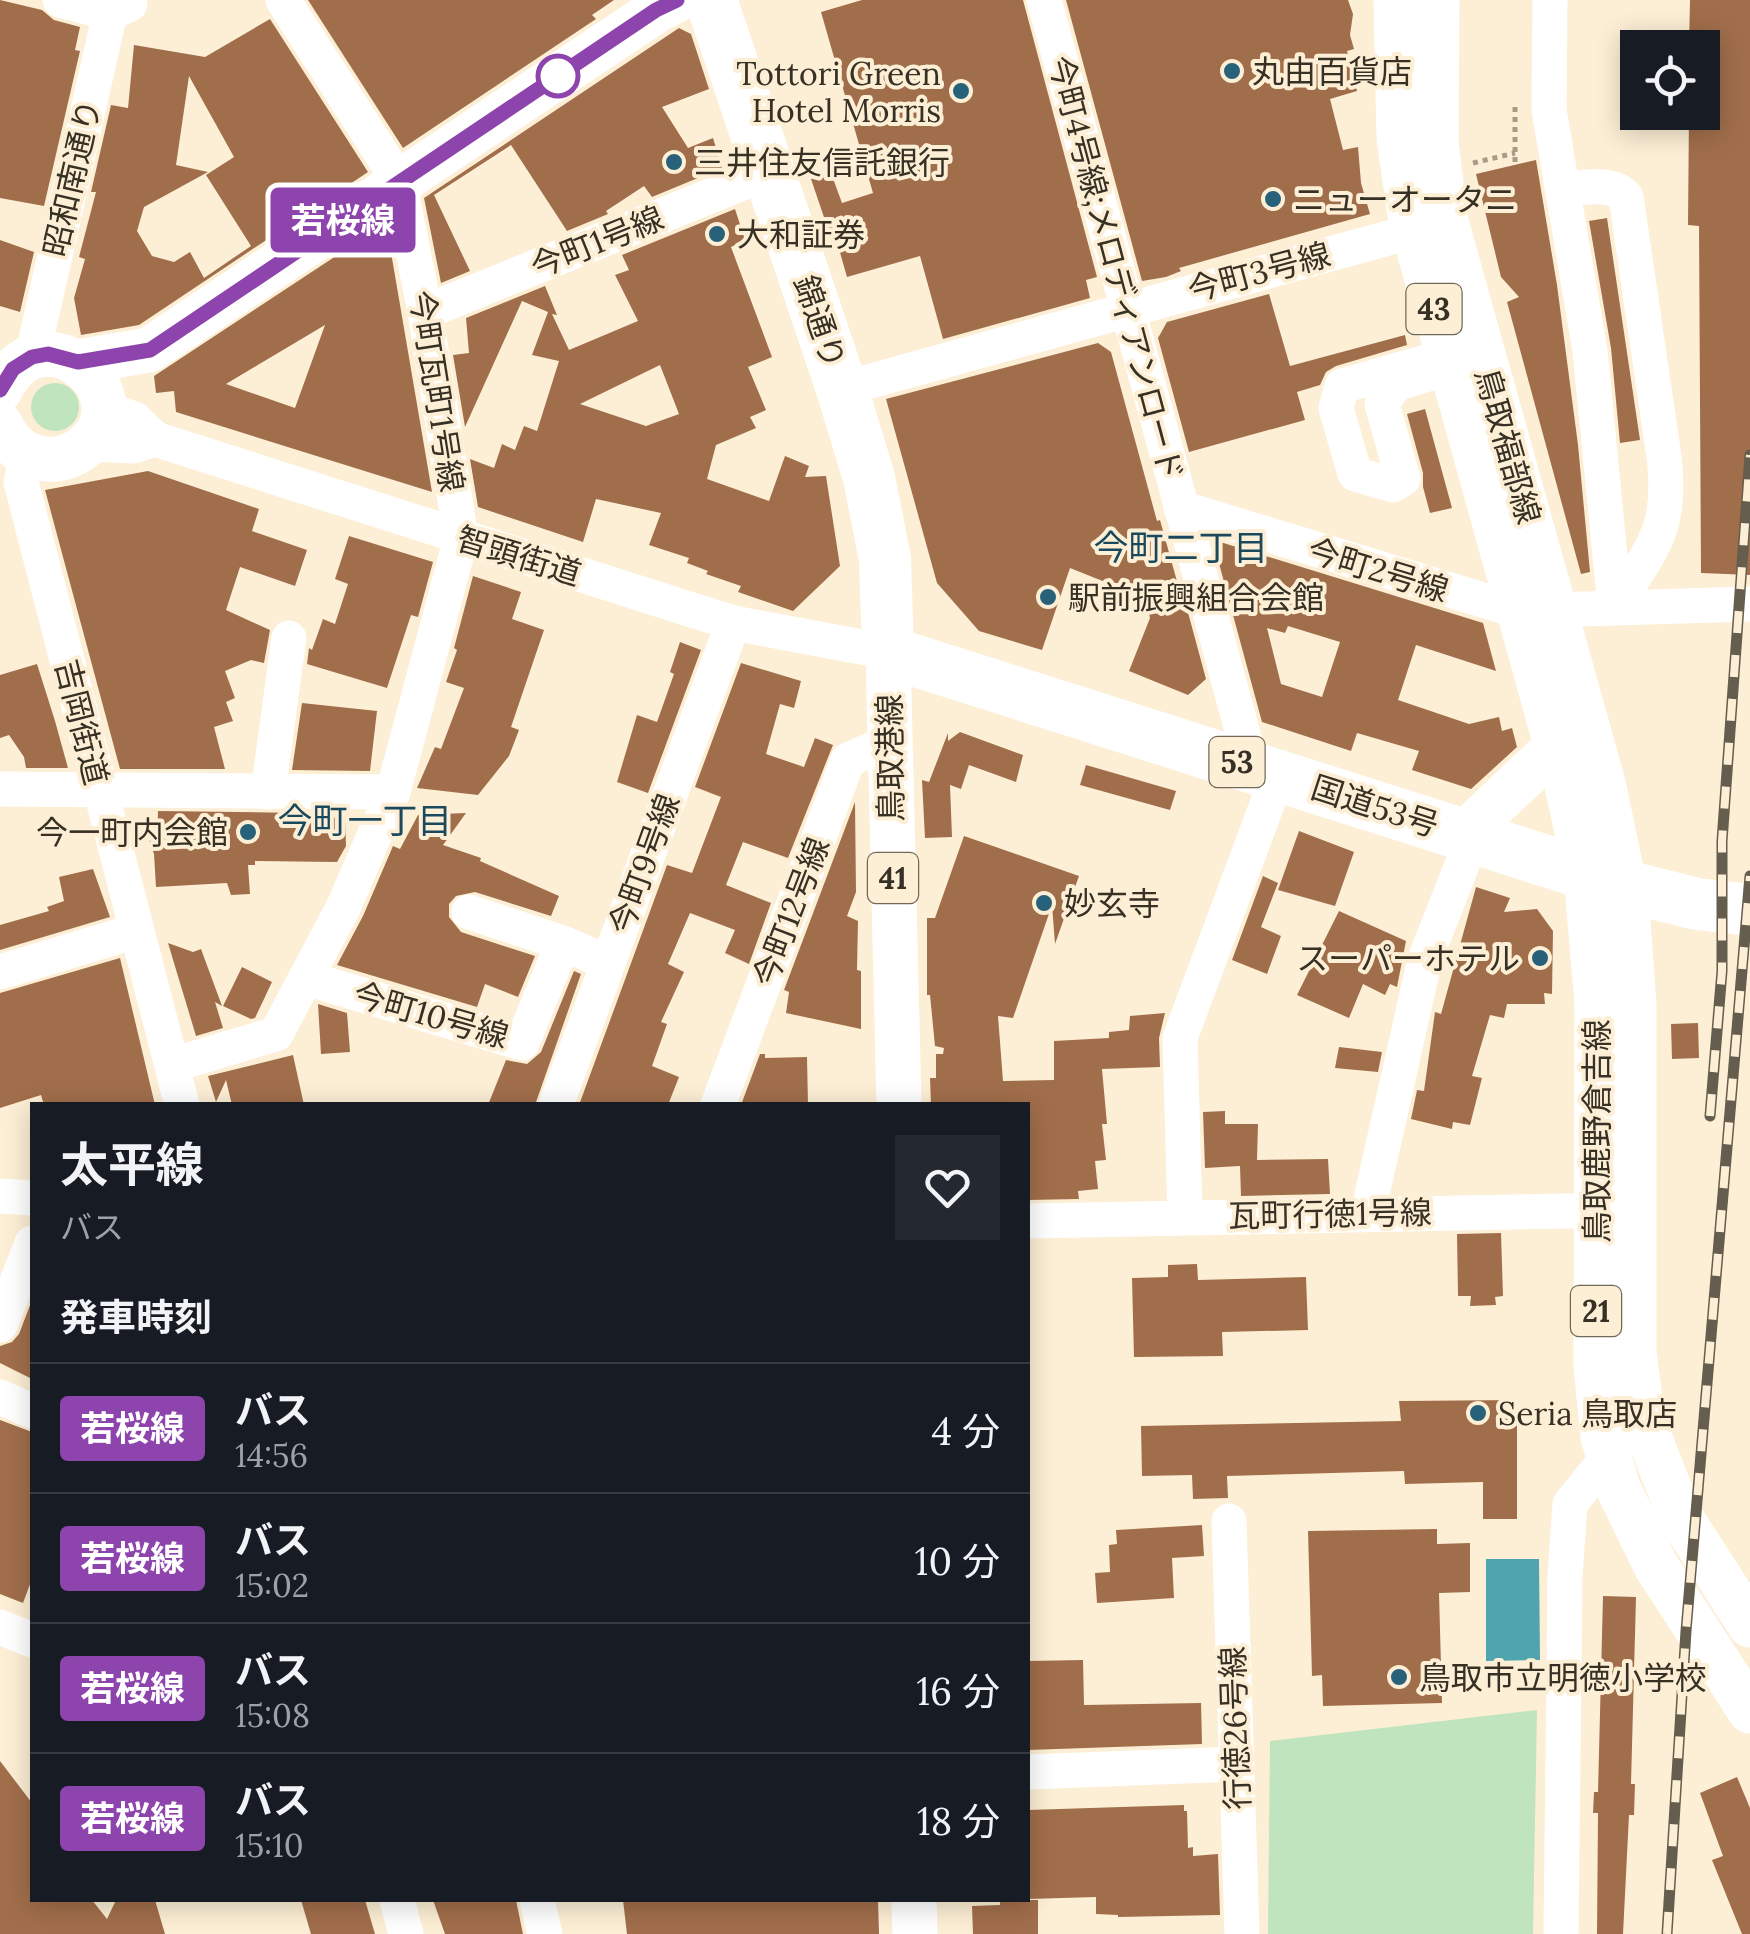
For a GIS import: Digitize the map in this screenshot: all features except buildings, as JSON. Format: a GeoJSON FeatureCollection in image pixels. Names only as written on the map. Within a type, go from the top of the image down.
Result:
{"type":"FeatureCollection","features":[{"type":"Feature","properties":{"kind":"highway","name":"錦通り"},"geometry":{"type":"LineString","coordinates":[[712,0],[842,389],[881,530],[888,652]]}},
{"type":"Feature","properties":{"kind":"highway","name":"国道53号"},"geometry":{"type":"LineString","coordinates":[[888,652],[1606,880],[1696,904],[1750,910]]}},
{"type":"Feature","properties":{"kind":"main road"},"geometry":{"type":"LineString","coordinates":[[12,445],[59,460],[75,454],[150,350],[656,10],[677,0]]}},
{"type":"Feature","properties":{"kind":"main road","name":"鳥取福部線"},"geometry":{"type":"LineString","coordinates":[[1396,0],[1399,139],[1429,226],[1536,611],[1556,746],[1606,880]]}},
{"type":"Feature","properties":{"kind":"main road","name":"鳥取福部線"},"geometry":{"type":"LineString","coordinates":[[1437,0],[1436,142],[1429,226],[1449,362],[1536,611],[1603,782],[1606,880]]}},
{"type":"Feature","properties":{"kind":"main road"},"geometry":{"type":"LineString","coordinates":[[11,372],[48,354],[78,362],[150,350]]}},
{"type":"Feature","properties":{"kind":"main road"},"geometry":{"type":"LineString","coordinates":[[78,362],[95,379],[98,418]]}},
{"type":"Feature","properties":{"kind":"main road","name":"鳥取港線"},"geometry":{"type":"LineString","coordinates":[[888,652],[898,1102]]}},
{"type":"Feature","properties":{"kind":"main road"},"geometry":{"type":"LineString","coordinates":[[1469,836],[1556,746]]}},
{"type":"Feature","properties":{"kind":"main road","name":"鳥取鹿野倉吉線"},"geometry":{"type":"LineString","coordinates":[[1606,880],[1597,1004],[1614,1210],[1643,1421],[1680,1516],[1750,1625]]}},
{"type":"Feature","properties":{"kind":"main road","name":"鳥取鹿野倉吉線"},"geometry":{"type":"LineString","coordinates":[[1614,1210],[1596,1367],[1599,1413],[1608,1457],[1656,1566],[1750,1711]]}},
{"type":"Feature","properties":{"kind":"main road"},"geometry":{"type":"LineString","coordinates":[[914,1902],[916,1934]]}},
{"type":"Feature","properties":{"kind":"street"},"geometry":{"type":"LineString","coordinates":[[60,0],[120,4]]}},
{"type":"Feature","properties":{"kind":"street","name":"今町瓦町1号線"},"geometry":{"type":"LineString","coordinates":[[172,1065],[276,1034],[343,908],[393,792],[461,538],[425,312],[399,182],[283,0]]}},
{"type":"Feature","properties":{"kind":"street","name":"今町4号線;メロディアンロード"},"geometry":{"type":"LineString","coordinates":[[1044,0],[1181,508],[1265,771]]}},
{"type":"Feature","properties":{"kind":"street"},"geometry":{"type":"LineString","coordinates":[[1550,0],[1550,110],[1590,351],[1615,607]]}},
{"type":"Feature","properties":{"kind":"street","name":"昭和南通り"},"geometry":{"type":"LineString","coordinates":[[11,372],[120,4]]}},
{"type":"Feature","properties":{"kind":"street","name":"今町1号線"},"geometry":{"type":"LineString","coordinates":[[425,312],[769,172]]}},
{"type":"Feature","properties":{"kind":"street"},"geometry":{"type":"LineString","coordinates":[[1564,189],[1615,188],[1626,197],[1664,458],[1668,500],[1662,530],[1615,607]]}},
{"type":"Feature","properties":{"kind":"street","name":"今町3号線"},"geometry":{"type":"LineString","coordinates":[[842,389],[1429,226]]}},
{"type":"Feature","properties":{"kind":"street","name":"智頭街道"},"geometry":{"type":"LineString","coordinates":[[98,418],[136,419],[155,439],[733,623],[888,652]]}},
{"type":"Feature","properties":{"kind":"street","name":"吉岡街道"},"geometry":{"type":"LineString","coordinates":[[12,445],[181,1102]]}},
{"type":"Feature","properties":{"kind":"street","name":"今町2号線"},"geometry":{"type":"LineString","coordinates":[[1181,508],[1536,611],[1750,604]]}},
{"type":"Feature","properties":{"kind":"street","name":"今町9号線"},"geometry":{"type":"LineString","coordinates":[[557,1102],[733,623]]}},
{"type":"Feature","properties":{"kind":"street"},"geometry":{"type":"LineString","coordinates":[[268,792],[289,638]]}},
{"type":"Feature","properties":{"kind":"street","name":"今町12号線"},"geometry":{"type":"LineString","coordinates":[[719,1102],[848,760],[889,742]]}},
{"type":"Feature","properties":{"kind":"street"},"geometry":{"type":"LineString","coordinates":[[1184,1217],[1180,1038],[1265,771]]}},
{"type":"Feature","properties":{"kind":"street"},"geometry":{"type":"LineString","coordinates":[[0,789],[393,792]]}},
{"type":"Feature","properties":{"kind":"street"},"geometry":{"type":"LineString","coordinates":[[1368,1212],[1425,959],[1469,836]]}},
{"type":"Feature","properties":{"kind":"street"},"geometry":{"type":"LineString","coordinates":[[469,912],[608,962]]}},
{"type":"Feature","properties":{"kind":"street"},"geometry":{"type":"LineString","coordinates":[[0,972],[136,931]]}},
{"type":"Feature","properties":{"kind":"street","name":"今町10号線"},"geometry":{"type":"LineString","coordinates":[[306,978],[522,1043],[563,943]]}},
{"type":"Feature","properties":{"kind":"street"},"geometry":{"type":"LineString","coordinates":[[0,1196],[30,1198]]}},
{"type":"Feature","properties":{"kind":"street","name":"瓦町行徳1号線"},"geometry":{"type":"LineString","coordinates":[[1030,1221],[1614,1210]]}},
{"type":"Feature","properties":{"kind":"street"},"geometry":{"type":"LineString","coordinates":[[0,1325],[30,1248]]}},
{"type":"Feature","properties":{"kind":"street"},"geometry":{"type":"LineString","coordinates":[[0,1397],[30,1410]]}},
{"type":"Feature","properties":{"kind":"street"},"geometry":{"type":"LineString","coordinates":[[1561,1934],[1565,1578],[1570,1504],[1608,1457]]}},
{"type":"Feature","properties":{"kind":"street","name":"行徳26号線"},"geometry":{"type":"LineString","coordinates":[[1229,1521],[1242,1934]]}},
{"type":"Feature","properties":{"kind":"street"},"geometry":{"type":"LineString","coordinates":[[0,1626],[30,1639]]}},
{"type":"Feature","properties":{"kind":"street"},"geometry":{"type":"LineString","coordinates":[[1030,1772],[1236,1764]]}},
{"type":"Feature","properties":{"kind":"street"},"geometry":{"type":"LineString","coordinates":[[398,1902],[406,1934]]}},
{"type":"Feature","properties":{"kind":"street"},"geometry":{"type":"LineString","coordinates":[[537,1902],[545,1934]]}},
{"type":"Feature","properties":{"kind":"path"},"geometry":{"type":"LineString","coordinates":[[1470,163],[1515,152]]}},
{"type":"Feature","properties":{"kind":"green space"},"geometry":{"type":"Polygon","coordinates":[[[55,383],[72,390],[79,407],[72,424],[55,431],[38,424],[31,407],[38,390],[55,383]]]}},
{"type":"Feature","properties":{"kind":"green space"},"geometry":{"type":"Polygon","coordinates":[[[1537,1710],[1533,1934],[1268,1934],[1270,1741],[1537,1710]]]}},
{"type":"Feature","properties":{"kind":"water"},"geometry":{"type":"Polygon","coordinates":[[[1486,1559],[1539,1559],[1540,1660],[1486,1661],[1486,1559]]]}},
{"type":"Feature","properties":{"kind":"railway"},"geometry":{"type":"LineString","coordinates":[[1710,1116],[1722,971],[1722,841],[1750,455]]}},
{"type":"Feature","properties":{"kind":"railway"},"geometry":{"type":"LineString","coordinates":[[1667,1934],[1686,1631],[1750,876]]}},
{"type":"Feature","properties":{"kind":"bus line","name":"若桜線"},"geometry":{"type":"LineString","coordinates":[[0,390],[13,369],[32,357],[48,354],[78,362],[150,350],[656,10],[677,0]]}},
{"type":"Feature","properties":{"kind":"place","name":"丸由百貨店"},"geometry":{"type":"Point","coordinates":[1232,71]}},
{"type":"Feature","properties":{"kind":"place","name":"Tottori Green Hotel Morris"},"geometry":{"type":"Point","coordinates":[961,91]}},
{"type":"Feature","properties":{"kind":"place","name":"三井住友信託銀行"},"geometry":{"type":"Point","coordinates":[674,162]}},
{"type":"Feature","properties":{"kind":"place","name":"ニューオータニ"},"geometry":{"type":"Point","coordinates":[1273,199]}},
{"type":"Feature","properties":{"kind":"place","name":"大和証券"},"geometry":{"type":"Point","coordinates":[717,234]}},
{"type":"Feature","properties":{"kind":"place","name":"駅前振興組合会館"},"geometry":{"type":"Point","coordinates":[1048,597]}},
{"type":"Feature","properties":{"kind":"place","name":"今一町内会館"},"geometry":{"type":"Point","coordinates":[248,832]}},
{"type":"Feature","properties":{"kind":"place","name":"妙玄寺"},"geometry":{"type":"Point","coordinates":[1044,903]}},
{"type":"Feature","properties":{"kind":"place","name":"スーパーホテル"},"geometry":{"type":"Point","coordinates":[1540,958]}},
{"type":"Feature","properties":{"kind":"place","name":"Seria 鳥取店"},"geometry":{"type":"Point","coordinates":[1478,1413]}},
{"type":"Feature","properties":{"kind":"place","name":"鳥取市立明徳小学校"},"geometry":{"type":"Point","coordinates":[1399,1677]}},
{"type":"Feature","properties":{"kind":"district","name":"今町二丁目"},"geometry":{"type":"Point","coordinates":[1181,547]}},
{"type":"Feature","properties":{"kind":"district","name":"今町一丁目"},"geometry":{"type":"Point","coordinates":[365,820]}}]}
